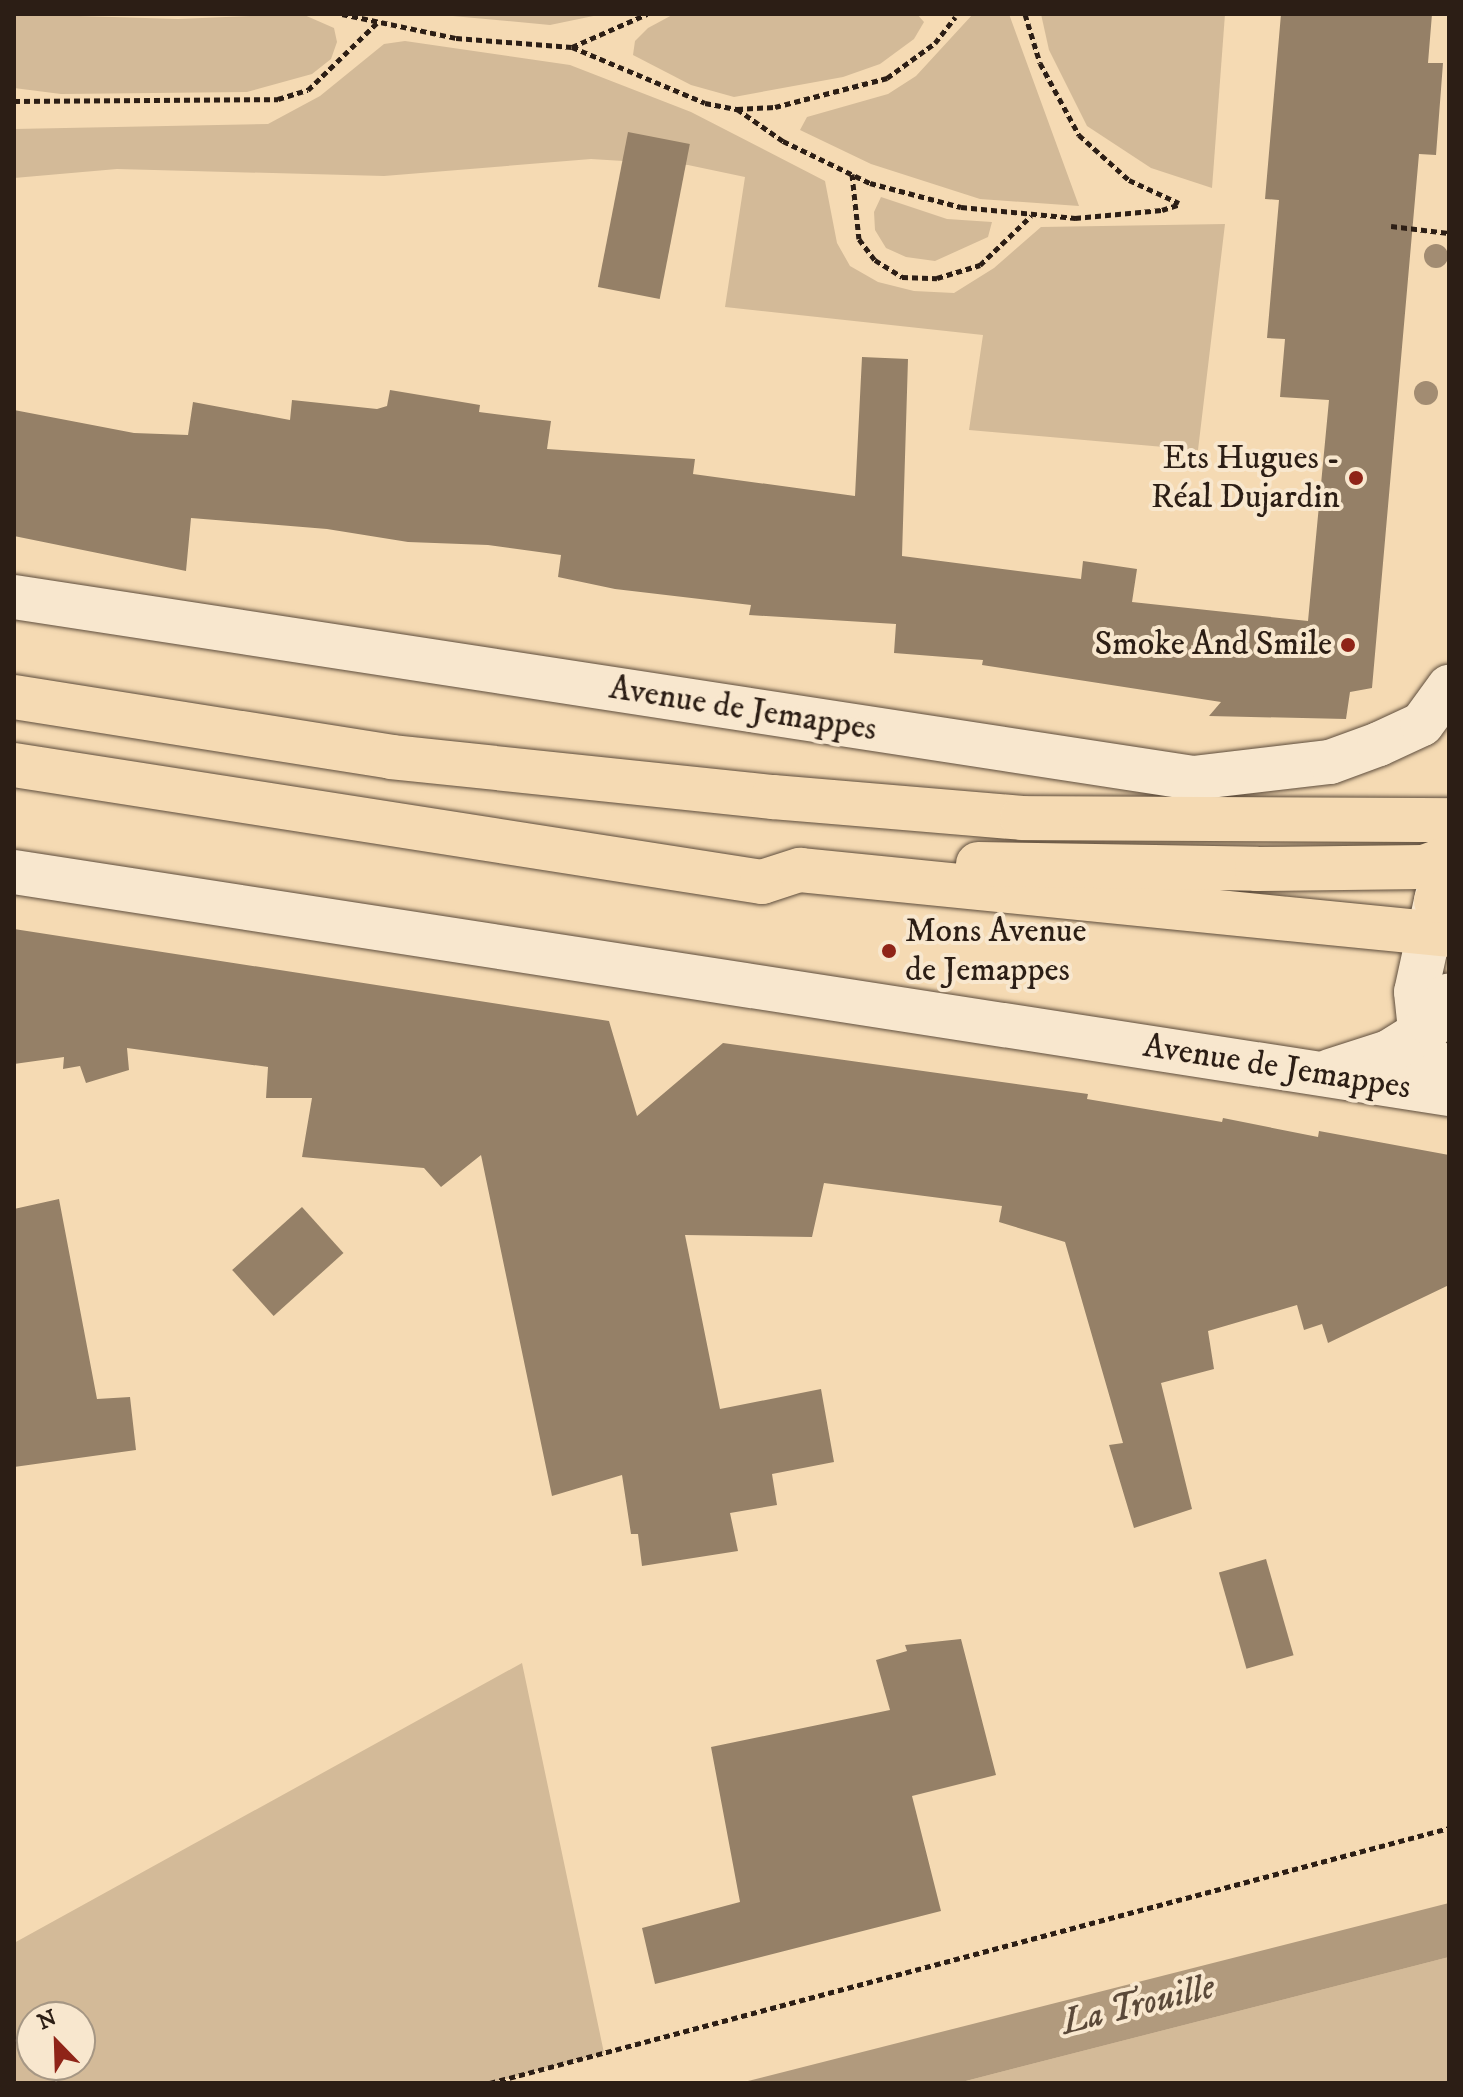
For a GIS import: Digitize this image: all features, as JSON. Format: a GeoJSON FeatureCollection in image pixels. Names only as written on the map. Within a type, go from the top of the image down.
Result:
{"type":"FeatureCollection","features":[{"type":"Feature","properties":{"kind":"main road"},"geometry":{"type":"LineString","coordinates":[[14,697],[391,757],[773,797],[1022,818],[1444,872]]}},
{"type":"Feature","properties":{"kind":"main road"},"geometry":{"type":"LineString","coordinates":[[14,765],[762,882],[800,870],[873,879],[1444,872]]}},
{"type":"Feature","properties":{"kind":"main road"},"geometry":{"type":"LineString","coordinates":[[873,879],[972,864],[1257,869],[1424,867],[1444,872]]}},
{"type":"Feature","properties":{"kind":"street","name":"Avenue de Jemappes"},"geometry":{"type":"LineString","coordinates":[[14,597],[1193,778],[1330,762],[1422,724],[1449,687]]}},
{"type":"Feature","properties":{"kind":"street"},"geometry":{"type":"LineString","coordinates":[[1193,778],[1444,872],[1416,992],[1422,1049],[1449,1078]]}},
{"type":"Feature","properties":{"kind":"street","name":"Avenue de Jemappes"},"geometry":{"type":"LineString","coordinates":[[14,872],[1449,1094]]}},
{"type":"Feature","properties":{"kind":"street"},"geometry":{"type":"LineString","coordinates":[[1320,1074],[1389,1052],[1432,1025],[1449,995]]}},
{"type":"Feature","properties":{"kind":"path"},"geometry":{"type":"LineString","coordinates":[[342,14],[456,38],[572,47],[681,95],[737,109],[775,107],[887,78],[935,43],[955,15]]}},
{"type":"Feature","properties":{"kind":"path"},"geometry":{"type":"LineString","coordinates":[[572,47],[647,14]]}},
{"type":"Feature","properties":{"kind":"path"},"geometry":{"type":"LineString","coordinates":[[737,109],[783,141],[852,174],[961,207],[1075,218],[1180,204],[1129,180],[1079,135],[1040,63],[1025,14]]}},
{"type":"Feature","properties":{"kind":"path"},"geometry":{"type":"LineString","coordinates":[[14,101],[278,99],[308,90],[377,23]]}},
{"type":"Feature","properties":{"kind":"path"},"geometry":{"type":"LineString","coordinates":[[852,174],[859,239],[875,260],[902,277],[937,278],[980,265],[1032,215]]}},
{"type":"Feature","properties":{"kind":"path"},"geometry":{"type":"LineString","coordinates":[[1391,226],[1449,233]]}},
{"type":"Feature","properties":{"kind":"path"},"geometry":{"type":"LineString","coordinates":[[490,2083],[1449,1828]]}},
{"type":"Feature","properties":{"kind":"shaded area"},"geometry":{"type":"Polygon","coordinates":[[[14,14],[178,19],[302,14],[334,28],[337,42],[331,59],[312,74],[247,92],[61,94],[14,88],[14,14]]]}},
{"type":"Feature","properties":{"kind":"shaded area"},"geometry":{"type":"Polygon","coordinates":[[[431,14],[603,14],[550,25],[431,14]]]}},
{"type":"Feature","properties":{"kind":"shaded area"},"geometry":{"type":"Polygon","coordinates":[[[674,14],[917,14],[924,22],[914,39],[880,64],[843,77],[734,97],[691,85],[633,55],[635,41],[648,28],[674,14]]]}},
{"type":"Feature","properties":{"kind":"shaded area"},"geometry":{"type":"Polygon","coordinates":[[[973,14],[1009,14],[1079,206],[980,199],[871,164],[800,130],[807,117],[888,94],[916,76],[973,14]]]}},
{"type":"Feature","properties":{"kind":"shaded area"},"geometry":{"type":"Polygon","coordinates":[[[1041,14],[1225,14],[1212,188],[1151,168],[1087,126],[1049,50],[1041,14]]]}},
{"type":"Feature","properties":{"kind":"shaded area"},"geometry":{"type":"Polygon","coordinates":[[[405,41],[570,65],[691,112],[825,181],[837,243],[850,266],[878,282],[914,291],[954,293],[994,268],[1041,227],[1225,224],[1198,450],[969,430],[983,335],[725,307],[745,177],[688,165],[591,159],[384,176],[117,169],[14,178],[14,129],[268,124],[320,96],[384,44],[405,41]]]}},
{"type":"Feature","properties":{"kind":"shaded area"},"geometry":{"type":"Polygon","coordinates":[[[881,197],[947,219],[992,222],[988,237],[935,261],[906,257],[886,248],[875,230],[874,212],[881,197]]]}},
{"type":"Feature","properties":{"kind":"shaded area"},"geometry":{"type":"Polygon","coordinates":[[[522,1663],[604,2053],[490,2083],[14,2083],[14,1943],[522,1663]]]}},
{"type":"Feature","properties":{"kind":"shaded area"},"geometry":{"type":"Polygon","coordinates":[[[1449,1957],[1449,2083],[958,2083],[1449,1957]]]}},
{"type":"Feature","properties":{"kind":"water","name":"La Trouille"},"geometry":{"type":"Polygon","coordinates":[[[1449,1903],[1449,1957],[958,2083],[740,2083],[1449,1903]]]}},
{"type":"Feature","properties":{"kind":"building"},"geometry":{"type":"Polygon","coordinates":[[[1281,14],[1432,14],[1428,63],[1443,63],[1436,155],[1419,154],[1372,688],[1350,692],[1346,719],[1209,716],[1221,702],[982,665],[983,660],[894,653],[896,624],[749,615],[751,605],[615,589],[558,577],[561,555],[488,545],[408,542],[327,529],[191,518],[186,571],[14,536],[14,410],[134,433],[188,435],[193,402],[290,420],[292,400],[377,409],[387,406],[390,390],[480,405],[479,412],[551,421],[547,449],[695,459],[693,474],[855,496],[862,357],[908,359],[902,556],[1081,579],[1083,561],[1137,569],[1132,602],[1308,621],[1329,400],[1280,397],[1285,339],[1267,338],[1279,200],[1265,199],[1281,14]]]}},
{"type":"Feature","properties":{"kind":"building"},"geometry":{"type":"Polygon","coordinates":[[[628,132],[690,144],[660,299],[598,287],[628,132]]]}},
{"type":"Feature","properties":{"kind":"building"},"geometry":{"type":"Polygon","coordinates":[[[14,929],[609,1021],[637,1116],[723,1043],[1088,1094],[1087,1099],[1222,1122],[1223,1118],[1318,1137],[1319,1131],[1449,1155],[1449,1285],[1328,1343],[1322,1324],[1304,1330],[1297,1305],[1208,1331],[1214,1369],[1161,1383],[1192,1509],[1134,1528],[1109,1445],[1123,1443],[1065,1242],[999,1222],[1002,1206],[824,1183],[812,1237],[685,1235],[720,1409],[821,1389],[834,1462],[772,1474],[777,1505],[730,1513],[738,1551],[642,1566],[638,1534],[631,1534],[622,1475],[552,1496],[481,1155],[441,1187],[424,1168],[302,1157],[312,1098],[266,1098],[268,1067],[127,1048],[129,1070],[86,1083],[80,1066],[63,1069],[64,1057],[14,1064],[14,929]]]}},
{"type":"Feature","properties":{"kind":"building"},"geometry":{"type":"Polygon","coordinates":[[[59,1199],[97,1399],[130,1397],[136,1450],[14,1467],[14,1209],[59,1199]]]}},
{"type":"Feature","properties":{"kind":"building"},"geometry":{"type":"Polygon","coordinates":[[[302,1207],[343,1253],[274,1316],[232,1270],[302,1207]]]}},
{"type":"Feature","properties":{"kind":"building"},"geometry":{"type":"Polygon","coordinates":[[[1266,1559],[1294,1655],[1246,1669],[1219,1573],[1266,1559]]]}},
{"type":"Feature","properties":{"kind":"building"},"geometry":{"type":"Polygon","coordinates":[[[961,1639],[996,1775],[912,1796],[941,1911],[655,1984],[642,1928],[740,1902],[711,1747],[890,1710],[876,1660],[907,1651],[905,1645],[961,1639]]]}},
{"type":"Feature","properties":{"kind":"place","name":"Ets Hugues - Réal Dujardin"},"geometry":{"type":"Point","coordinates":[1356,478]}},
{"type":"Feature","properties":{"kind":"place","name":"Smoke And Smile"},"geometry":{"type":"Point","coordinates":[1348,645]}},
{"type":"Feature","properties":{"kind":"place","name":"Mons Avenue de Jemappes"},"geometry":{"type":"Point","coordinates":[889,951]}}]}
